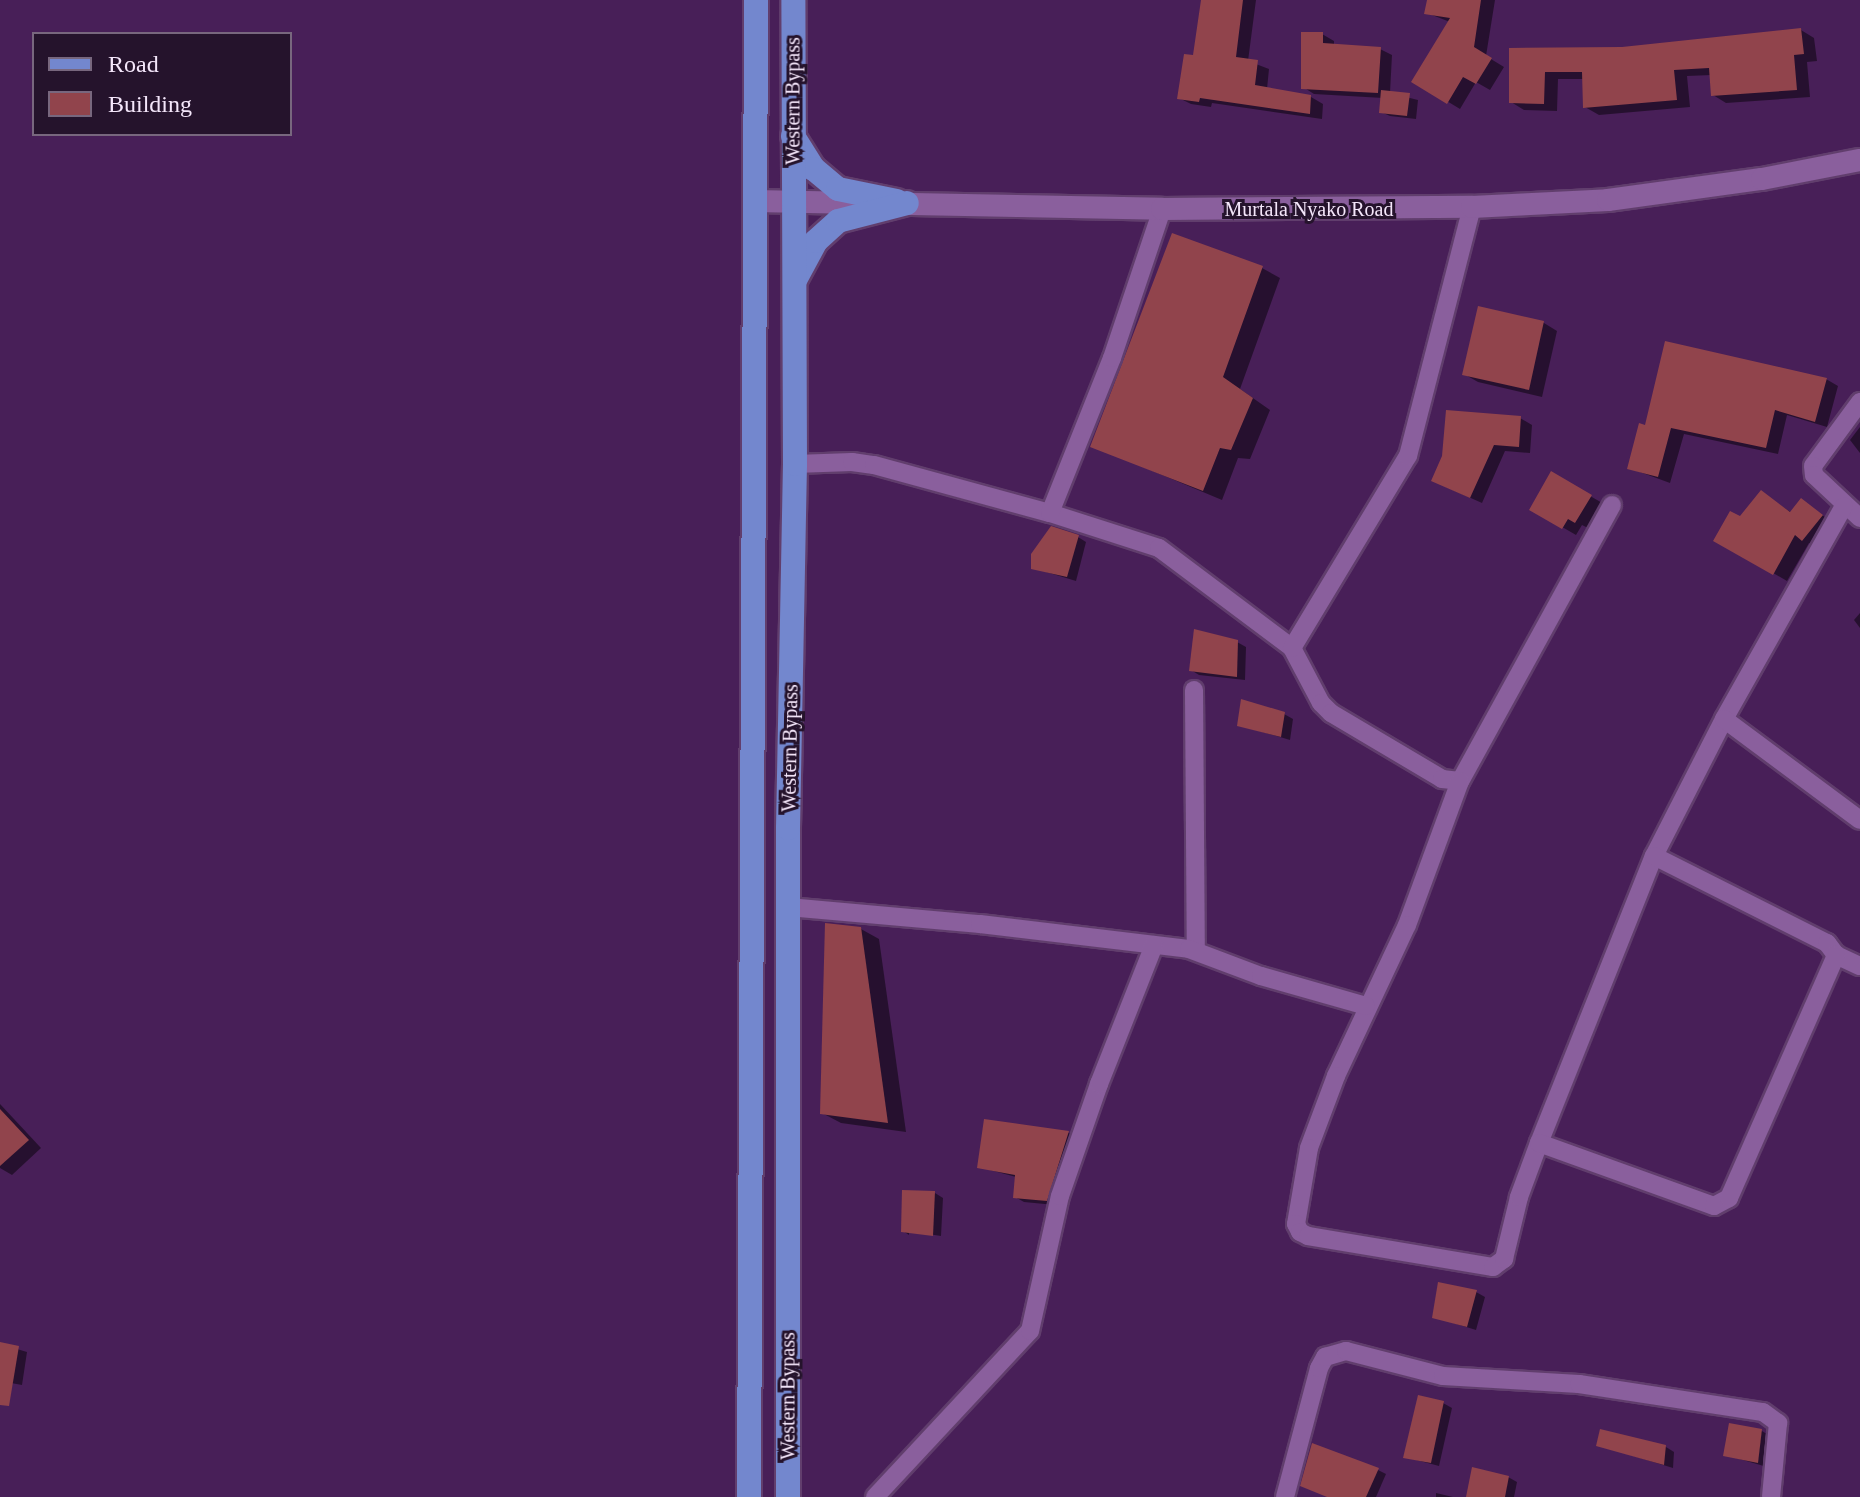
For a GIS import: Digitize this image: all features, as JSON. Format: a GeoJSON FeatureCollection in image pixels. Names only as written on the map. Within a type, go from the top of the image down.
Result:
{"type":"FeatureCollection","features":[{"type":"Feature","properties":{"kind":"main road","name":"Western Bypass"},"geometry":{"type":"LineString","coordinates":[[749,1497],[756,0]]}},
{"type":"Feature","properties":{"kind":"main road","name":"Western Bypass"},"geometry":{"type":"LineString","coordinates":[[788,1497],[788,907],[795,464],[793,0]]}},
{"type":"Feature","properties":{"kind":"main road"},"geometry":{"type":"LineString","coordinates":[[793,136],[814,169],[838,189],[907,203]]}},
{"type":"Feature","properties":{"kind":"main road"},"geometry":{"type":"LineString","coordinates":[[794,283],[816,241],[827,230],[853,216],[907,203]]}},
{"type":"Feature","properties":{"kind":"street","name":"Murtala Nyako Road"},"geometry":{"type":"LineString","coordinates":[[754,201],[1162,209],[1472,207],[1608,200],[1762,179],[1860,160]]}},
{"type":"Feature","properties":{"kind":"street"},"geometry":{"type":"LineString","coordinates":[[1292,648],[1408,456],[1472,207]]}},
{"type":"Feature","properties":{"kind":"street"},"geometry":{"type":"LineString","coordinates":[[1050,513],[1112,358],[1162,209]]}},
{"type":"Feature","properties":{"kind":"street"},"geometry":{"type":"LineString","coordinates":[[1860,402],[1813,466],[1814,475],[1860,518]]}},
{"type":"Feature","properties":{"kind":"street"},"geometry":{"type":"LineString","coordinates":[[795,464],[874,465],[1050,513],[1169,553],[1292,648],[1321,703],[1331,713],[1442,779],[1460,781]]}},
{"type":"Feature","properties":{"kind":"street"},"geometry":{"type":"LineString","coordinates":[[1612,505],[1460,781],[1407,925],[1366,1006],[1309,1148],[1296,1224],[1300,1232],[1493,1267],[1504,1259],[1519,1197],[1539,1143],[1654,856],[1724,719],[1844,506]]}},
{"type":"Feature","properties":{"kind":"street"},"geometry":{"type":"LineString","coordinates":[[1194,690],[1196,951]]}},
{"type":"Feature","properties":{"kind":"street"},"geometry":{"type":"LineString","coordinates":[[1724,719],[1860,820]]}},
{"type":"Feature","properties":{"kind":"street"},"geometry":{"type":"LineString","coordinates":[[1654,856],[1827,943],[1836,955],[1860,966]]}},
{"type":"Feature","properties":{"kind":"street"},"geometry":{"type":"LineString","coordinates":[[788,907],[980,924],[1196,951],[1261,976],[1366,1006]]}},
{"type":"Feature","properties":{"kind":"street"},"geometry":{"type":"LineString","coordinates":[[875,1497],[1030,1331],[1060,1196],[1099,1084],[1154,945]]}},
{"type":"Feature","properties":{"kind":"street"},"geometry":{"type":"LineString","coordinates":[[1539,1143],[1714,1206],[1729,1198],[1836,955]]}},
{"type":"Feature","properties":{"kind":"street"},"geometry":{"type":"LineString","coordinates":[[1285,1497],[1319,1368],[1325,1357],[1346,1351],[1443,1376],[1579,1384],[1763,1412],[1778,1423],[1771,1497]]}},
{"type":"Feature","properties":{"kind":"building"},"geometry":{"type":"Polygon","coordinates":[[[1201,0],[1243,0],[1236,57],[1258,60],[1255,85],[1311,95],[1310,114],[1200,98],[1199,102],[1177,99],[1184,54],[1193,55],[1201,0]]]}},
{"type":"Feature","properties":{"kind":"building"},"geometry":{"type":"Polygon","coordinates":[[[1427,0],[1481,0],[1474,47],[1492,58],[1476,84],[1463,77],[1447,104],[1411,82],[1450,18],[1424,14],[1427,0]]]}},
{"type":"Feature","properties":{"kind":"building"},"geometry":{"type":"Polygon","coordinates":[[[1801,28],[1804,54],[1794,55],[1797,90],[1711,96],[1709,68],[1674,70],[1677,100],[1583,108],[1582,72],[1545,72],[1544,104],[1509,103],[1509,48],[1622,47],[1801,28]]]}},
{"type":"Feature","properties":{"kind":"building"},"geometry":{"type":"Polygon","coordinates":[[[1301,32],[1323,32],[1323,43],[1381,47],[1378,93],[1301,89],[1301,32]]]}},
{"type":"Feature","properties":{"kind":"building"},"geometry":{"type":"Polygon","coordinates":[[[1381,90],[1410,93],[1407,116],[1379,113],[1381,90]]]}},
{"type":"Feature","properties":{"kind":"building"},"geometry":{"type":"Polygon","coordinates":[[[1172,233],[1263,266],[1223,377],[1253,398],[1231,450],[1220,448],[1203,491],[1090,447],[1172,233]]]}},
{"type":"Feature","properties":{"kind":"building"},"geometry":{"type":"Polygon","coordinates":[[[1478,306],[1544,321],[1529,390],[1462,375],[1478,306]]]}},
{"type":"Feature","properties":{"kind":"building"},"geometry":{"type":"Polygon","coordinates":[[[1665,341],[1827,378],[1815,422],[1775,410],[1766,448],[1671,428],[1658,477],[1627,469],[1639,423],[1645,425],[1665,341]]]}},
{"type":"Feature","properties":{"kind":"building"},"geometry":{"type":"Polygon","coordinates":[[[1446,410],[1521,416],[1519,447],[1494,445],[1470,498],[1431,481],[1442,456],[1446,410]]]}},
{"type":"Feature","properties":{"kind":"building"},"geometry":{"type":"Polygon","coordinates":[[[1551,471],[1592,495],[1575,523],[1568,519],[1562,529],[1529,510],[1551,471]]]}},
{"type":"Feature","properties":{"kind":"building"},"geometry":{"type":"Polygon","coordinates":[[[1761,490],[1790,512],[1801,498],[1823,515],[1802,541],[1795,535],[1773,575],[1713,541],[1730,511],[1740,516],[1761,490]]]}},
{"type":"Feature","properties":{"kind":"building"},"geometry":{"type":"Polygon","coordinates":[[[1051,526],[1079,535],[1067,577],[1031,569],[1031,554],[1051,526]]]}},
{"type":"Feature","properties":{"kind":"building"},"geometry":{"type":"Polygon","coordinates":[[[1194,629],[1238,640],[1237,677],[1189,671],[1194,629]]]}},
{"type":"Feature","properties":{"kind":"building"},"geometry":{"type":"Polygon","coordinates":[[[1241,699],[1285,712],[1281,737],[1237,726],[1241,699]]]}},
{"type":"Feature","properties":{"kind":"building"},"geometry":{"type":"Polygon","coordinates":[[[825,923],[861,927],[888,1123],[820,1114],[825,923]]]}},
{"type":"Feature","properties":{"kind":"building"},"geometry":{"type":"Polygon","coordinates":[[[0,1109],[29,1140],[0,1166],[0,1109]]]}},
{"type":"Feature","properties":{"kind":"building"},"geometry":{"type":"Polygon","coordinates":[[[984,1119],[1069,1131],[1047,1201],[1013,1198],[1015,1175],[977,1168],[984,1119]]]}},
{"type":"Feature","properties":{"kind":"building"},"geometry":{"type":"Polygon","coordinates":[[[902,1190],[935,1191],[933,1236],[901,1232],[902,1190]]]}},
{"type":"Feature","properties":{"kind":"building"},"geometry":{"type":"Polygon","coordinates":[[[1438,1282],[1477,1290],[1467,1327],[1432,1318],[1438,1282]]]}},
{"type":"Feature","properties":{"kind":"building"},"geometry":{"type":"Polygon","coordinates":[[[0,1342],[19,1346],[9,1406],[0,1405],[0,1342]]]}},
{"type":"Feature","properties":{"kind":"building"},"geometry":{"type":"Polygon","coordinates":[[[1418,1395],[1444,1401],[1431,1463],[1403,1458],[1418,1395]]]}},
{"type":"Feature","properties":{"kind":"building"},"geometry":{"type":"Polygon","coordinates":[[[1729,1423],[1762,1429],[1758,1463],[1723,1456],[1729,1423]]]}},
{"type":"Feature","properties":{"kind":"building"},"geometry":{"type":"Polygon","coordinates":[[[1600,1429],[1666,1445],[1664,1465],[1596,1446],[1600,1429]]]}},
{"type":"Feature","properties":{"kind":"building"},"geometry":{"type":"Polygon","coordinates":[[[1312,1443],[1379,1468],[1366,1497],[1327,1497],[1300,1486],[1312,1443]]]}},
{"type":"Feature","properties":{"kind":"building"},"geometry":{"type":"Polygon","coordinates":[[[1472,1467],[1509,1476],[1505,1497],[1466,1497],[1472,1467]]]}}]}
